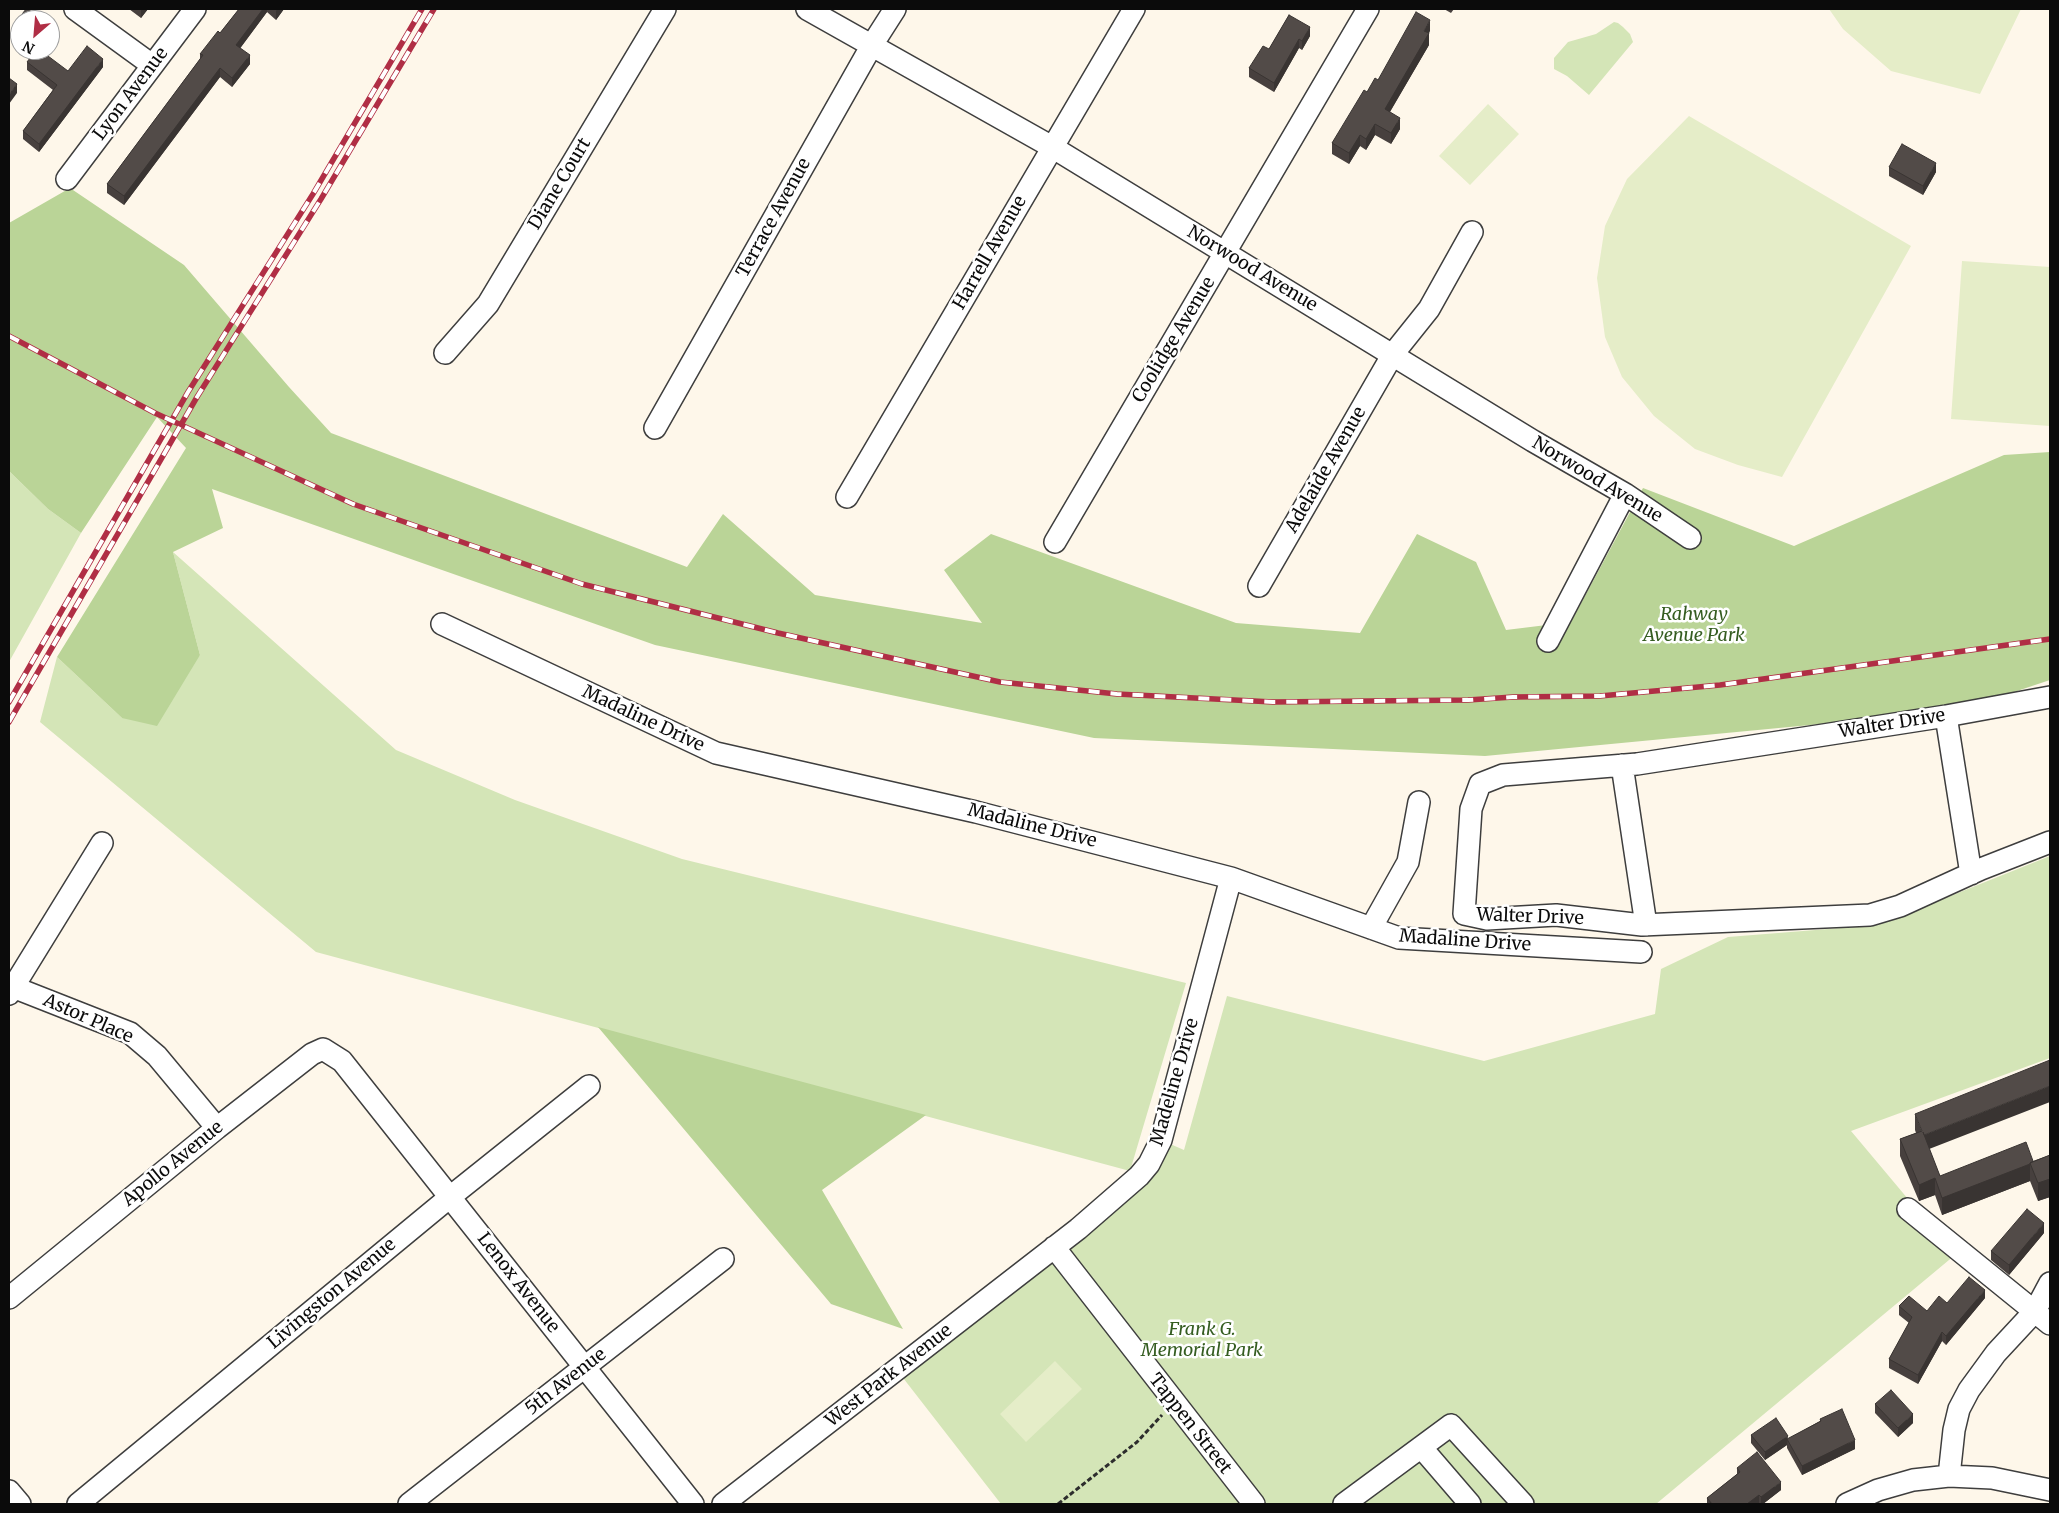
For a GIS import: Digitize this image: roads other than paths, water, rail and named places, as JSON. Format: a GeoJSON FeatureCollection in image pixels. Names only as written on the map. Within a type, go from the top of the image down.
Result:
{"type":"FeatureCollection","features":[{"type":"Feature","properties":{"kind":"street"},"geometry":{"type":"LineString","coordinates":[[76,9],[152,65]]}},
{"type":"Feature","properties":{"kind":"street","name":"Lyon Avenue"},"geometry":{"type":"LineString","coordinates":[[67,179],[195,9]]}},
{"type":"Feature","properties":{"kind":"street","name":"Diane Court"},"geometry":{"type":"LineString","coordinates":[[445,353],[488,304],[665,9]]}},
{"type":"Feature","properties":{"kind":"street","name":"Norwood Avenue"},"geometry":{"type":"LineString","coordinates":[[807,9],[1052,147],[1533,441],[1625,494],[1690,538]]}},
{"type":"Feature","properties":{"kind":"street","name":"Terrace Avenue"},"geometry":{"type":"LineString","coordinates":[[655,428],[872,45],[895,9]]}},
{"type":"Feature","properties":{"kind":"street","name":"Harrell Avenue"},"geometry":{"type":"LineString","coordinates":[[847,497],[1134,9]]}},
{"type":"Feature","properties":{"kind":"street","name":"Coolidge Avenue"},"geometry":{"type":"LineString","coordinates":[[1055,542],[1368,9]]}},
{"type":"Feature","properties":{"kind":"street","name":"Adelaide Avenue"},"geometry":{"type":"LineString","coordinates":[[1259,586],[1392,354],[1429,309],[1472,232]]}},
{"type":"Feature","properties":{"kind":"street"},"geometry":{"type":"LineString","coordinates":[[1548,641],[1625,494]]}},
{"type":"Feature","properties":{"kind":"street","name":"Madaline Drive"},"geometry":{"type":"LineString","coordinates":[[442,624],[716,753],[976,812],[1231,878],[1399,938],[1641,952]]}},
{"type":"Feature","properties":{"kind":"street","name":"Walter Drive"},"geometry":{"type":"LineString","coordinates":[[2050,697],[1946,716],[1622,765],[1503,774],[1480,784],[1471,809],[1464,914],[1487,919],[1556,915],[1646,925],[1870,915],[1900,906],[1981,868],[2050,842]]}},
{"type":"Feature","properties":{"kind":"street"},"geometry":{"type":"LineString","coordinates":[[1946,716],[1971,874]]}},
{"type":"Feature","properties":{"kind":"street"},"geometry":{"type":"LineString","coordinates":[[1622,765],[1646,925]]}},
{"type":"Feature","properties":{"kind":"street"},"geometry":{"type":"LineString","coordinates":[[1372,928],[1408,862],[1419,802]]}},
{"type":"Feature","properties":{"kind":"street"},"geometry":{"type":"LineString","coordinates":[[11,990],[102,843]]}},
{"type":"Feature","properties":{"kind":"street","name":"Madeline Drive"},"geometry":{"type":"LineString","coordinates":[[1054,1247],[1128,1188],[1149,1164],[1161,1140],[1231,878]]}},
{"type":"Feature","properties":{"kind":"street","name":"Astor Place"},"geometry":{"type":"LineString","coordinates":[[11,990],[130,1033],[157,1056],[217,1128]]}},
{"type":"Feature","properties":{"kind":"street","name":"Apollo Avenue"},"geometry":{"type":"LineString","coordinates":[[9,1298],[217,1128],[312,1054],[324,1049],[342,1061]]}},
{"type":"Feature","properties":{"kind":"street","name":"Lenox Avenue"},"geometry":{"type":"LineString","coordinates":[[342,1061],[693,1504]]}},
{"type":"Feature","properties":{"kind":"street","name":"Livingston Avenue"},"geometry":{"type":"LineString","coordinates":[[78,1504],[450,1197],[589,1086]]}},
{"type":"Feature","properties":{"kind":"street"},"geometry":{"type":"LineString","coordinates":[[1908,1209],[2042,1318]]}},
{"type":"Feature","properties":{"kind":"street","name":"Tappen Street"},"geometry":{"type":"LineString","coordinates":[[1054,1247],[1254,1504]]}},
{"type":"Feature","properties":{"kind":"street","name":"West Park Avenue"},"geometry":{"type":"LineString","coordinates":[[723,1504],[1054,1247]]}},
{"type":"Feature","properties":{"kind":"street","name":"5th Avenue"},"geometry":{"type":"LineString","coordinates":[[409,1504],[723,1259]]}},
{"type":"Feature","properties":{"kind":"street"},"geometry":{"type":"LineString","coordinates":[[1949,1476],[1954,1430],[1959,1409],[1996,1353],[2042,1318],[2050,1283]]}},
{"type":"Feature","properties":{"kind":"street"},"geometry":{"type":"LineString","coordinates":[[1344,1504],[1451,1425],[1523,1504]]}},
{"type":"Feature","properties":{"kind":"street"},"geometry":{"type":"LineString","coordinates":[[1421,1447],[1470,1504]]}},
{"type":"Feature","properties":{"kind":"street"},"geometry":{"type":"LineString","coordinates":[[1847,1504],[1913,1480],[1949,1476],[1992,1478],[2050,1490]]}},
{"type":"Feature","properties":{"kind":"street"},"geometry":{"type":"LineString","coordinates":[[9,1490],[20,1504]]}},
{"type":"Feature","properties":{"kind":"railway"},"geometry":{"type":"LineString","coordinates":[[9,702],[188,392],[313,194],[422,9]]}},
{"type":"Feature","properties":{"kind":"railway"},"geometry":{"type":"LineString","coordinates":[[9,722],[197,397],[321,199],[434,9]]}},
{"type":"Feature","properties":{"kind":"railway"},"geometry":{"type":"LineString","coordinates":[[9,336],[155,413],[353,504],[582,584],[778,633],[1000,682],[1117,694],[1273,702],[1468,700],[1513,697],[1600,696],[1720,685],[2050,639]]}},
{"type":"Feature","properties":{"kind":"park label","name":"Rahway Avenue Park"},"geometry":{"type":"Point","coordinates":[1694,625]}},
{"type":"Feature","properties":{"kind":"park label","name":"Frank G. Memorial Park"},"geometry":{"type":"Point","coordinates":[1202,1340]}}]}
